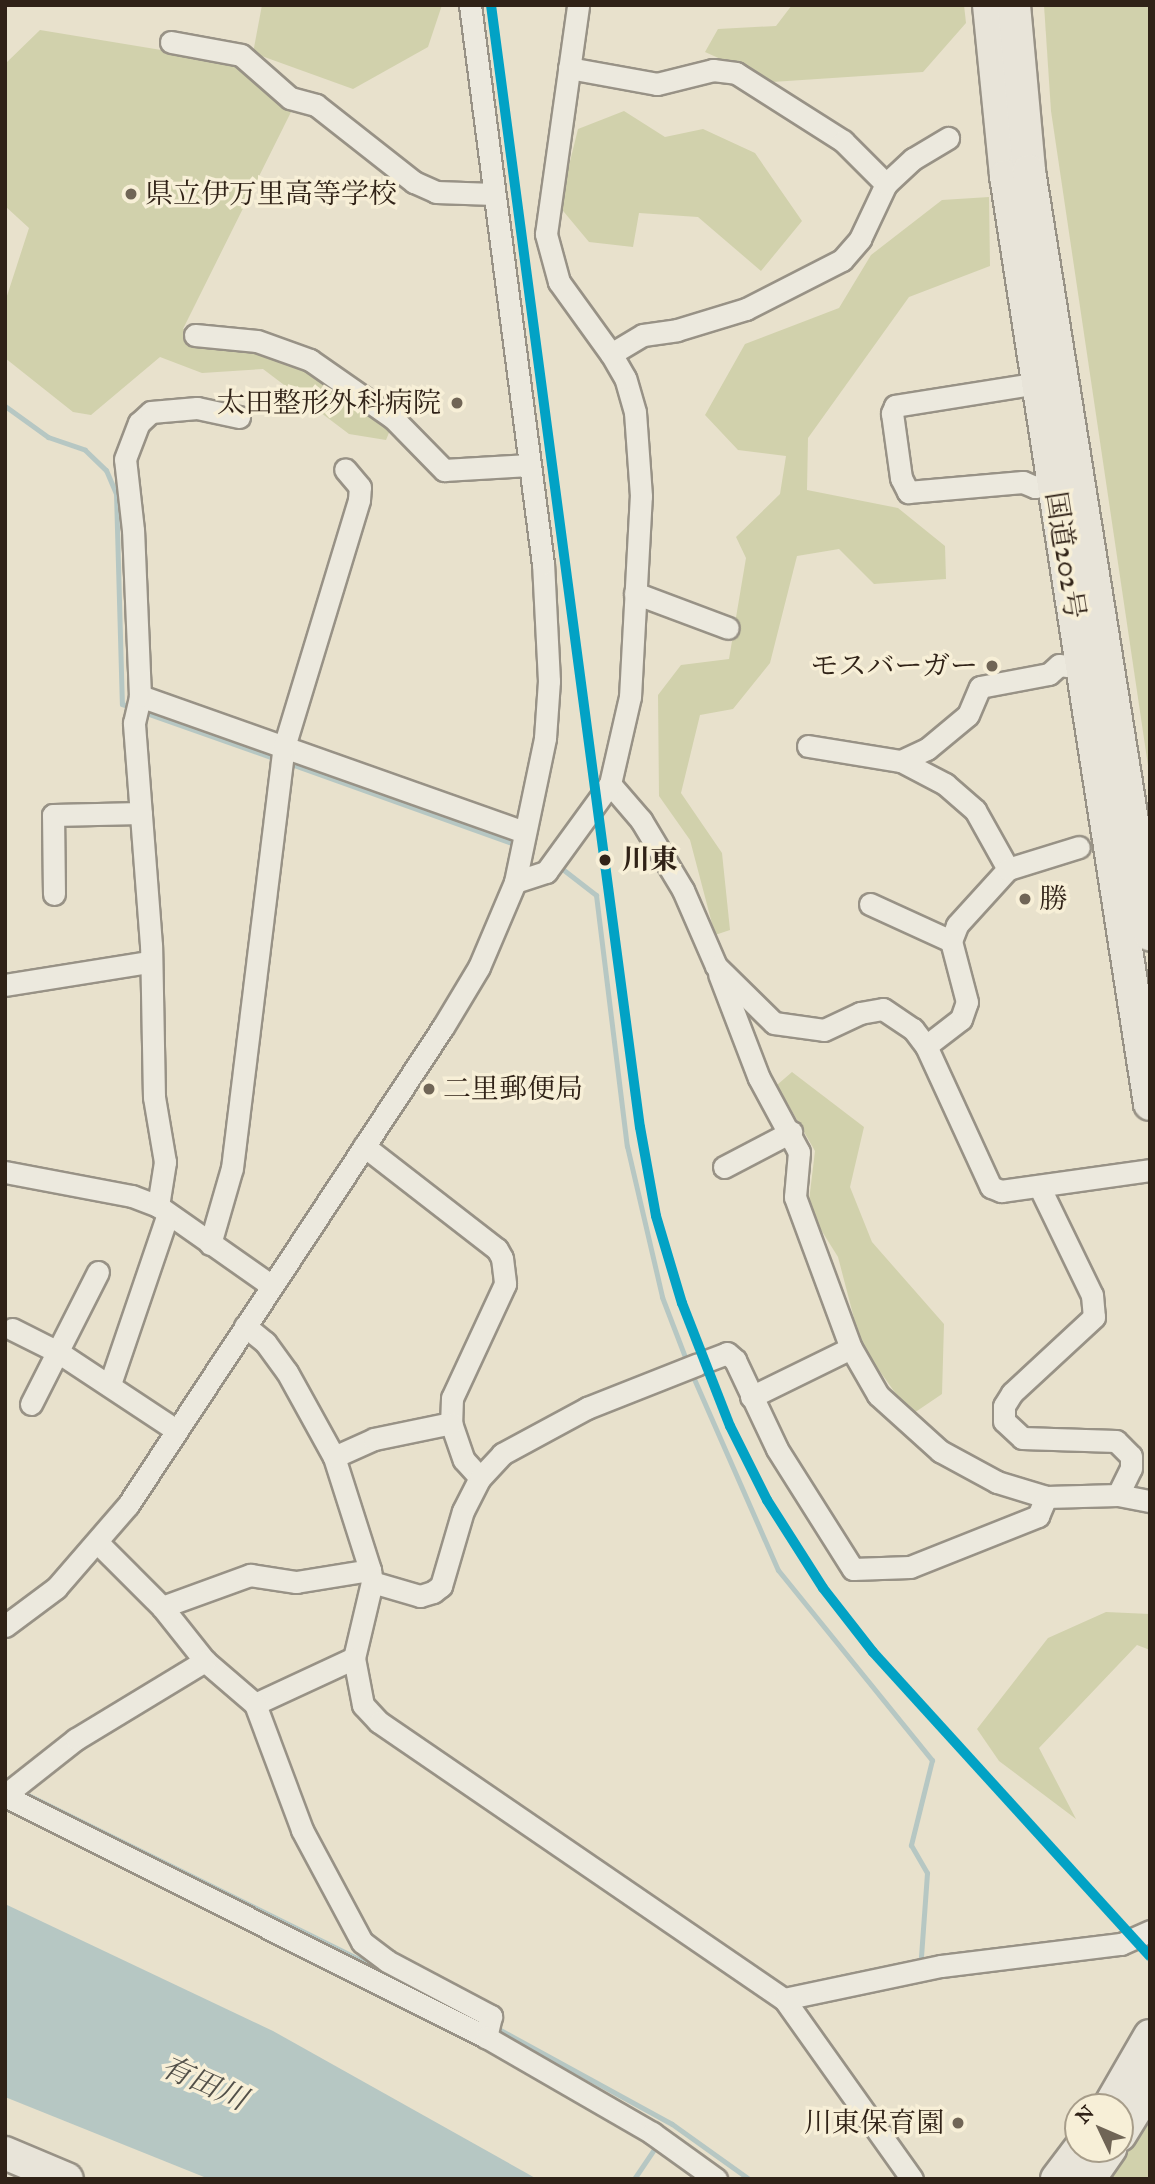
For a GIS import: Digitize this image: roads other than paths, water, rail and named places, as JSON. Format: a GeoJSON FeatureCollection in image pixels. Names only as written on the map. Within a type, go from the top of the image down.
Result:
{"type":"FeatureCollection","features":[{"type":"Feature","properties":{"kind":"highway","name":"国道202号"},"geometry":{"type":"LineString","coordinates":[[989,5],[994,86],[1150,934]]}},
{"type":"Feature","properties":{"kind":"highway","name":"国道202号"},"geometry":{"type":"LineString","coordinates":[[1014,5],[1049,382]]}},
{"type":"Feature","properties":{"kind":"highway","name":"国道202号"},"geometry":{"type":"LineString","coordinates":[[1065,479],[1082,668],[1150,1104]]}},
{"type":"Feature","properties":{"kind":"highway"},"geometry":{"type":"LineString","coordinates":[[1117,2093],[1148,2041]]}},
{"type":"Feature","properties":{"kind":"highway"},"geometry":{"type":"LineString","coordinates":[[1134,2112],[1150,2086]]}},
{"type":"Feature","properties":{"kind":"highway"},"geometry":{"type":"LineString","coordinates":[[5,2153],[67,2179]]}},
{"type":"Feature","properties":{"kind":"highway"},"geometry":{"type":"LineString","coordinates":[[1056,2179],[1069,2163]]}},
{"type":"Feature","properties":{"kind":"highway"},"geometry":{"type":"LineString","coordinates":[[1090,2179],[1101,2163]]}},
{"type":"Feature","properties":{"kind":"highway"},"geometry":{"type":"LineString","coordinates":[[5,2174],[16,2179]]}},
{"type":"Feature","properties":{"kind":"street"},"geometry":{"type":"LineString","coordinates":[[5,1626],[57,1588],[99,1543],[272,1286],[479,967],[515,882],[545,738],[549,681],[543,564],[470,5]]}},
{"type":"Feature","properties":{"kind":"street"},"geometry":{"type":"LineString","coordinates":[[515,882],[552,864],[610,784],[630,697],[641,452],[625,378],[559,282],[546,234],[578,5]]}},
{"type":"Feature","properties":{"kind":"street"},"geometry":{"type":"LineString","coordinates":[[170,42],[241,55],[290,98],[316,105],[414,181],[436,192],[494,194]]}},
{"type":"Feature","properties":{"kind":"street"},"geometry":{"type":"LineString","coordinates":[[569,68],[657,84],[713,69],[736,73],[842,141],[886,184]]}},
{"type":"Feature","properties":{"kind":"street"},"geometry":{"type":"LineString","coordinates":[[611,355],[643,335],[677,330],[746,309],[842,260],[860,239],[886,184],[921,153],[948,138]]}},
{"type":"Feature","properties":{"kind":"street"},"geometry":{"type":"LineString","coordinates":[[195,335],[257,341],[310,360],[393,418],[444,470],[529,465]]}},
{"type":"Feature","properties":{"kind":"street"},"geometry":{"type":"LineString","coordinates":[[1049,382],[895,406],[892,413],[901,478],[908,492],[1065,479]]}},
{"type":"Feature","properties":{"kind":"street"},"geometry":{"type":"LineString","coordinates":[[110,1384],[163,1210],[166,1162],[154,1097],[135,723],[140,695],[127,446],[151,412],[197,408],[239,416]]}},
{"type":"Feature","properties":{"kind":"street"},"geometry":{"type":"LineString","coordinates":[[210,1244],[232,1168],[284,747],[359,500],[360,488],[345,469]]}},
{"type":"Feature","properties":{"kind":"street"},"geometry":{"type":"LineString","coordinates":[[635,593],[728,628]]}},
{"type":"Feature","properties":{"kind":"street"},"geometry":{"type":"LineString","coordinates":[[901,761],[927,748],[968,715],[979,687],[1049,674],[1059,665],[1082,668]]}},
{"type":"Feature","properties":{"kind":"street"},"geometry":{"type":"LineString","coordinates":[[140,695],[525,831]]}},
{"type":"Feature","properties":{"kind":"street"},"geometry":{"type":"LineString","coordinates":[[808,746],[901,761],[946,784],[975,810],[1007,869]]}},
{"type":"Feature","properties":{"kind":"street"},"geometry":{"type":"LineString","coordinates":[[610,784],[641,820],[683,890],[716,966],[759,1078],[791,1132],[799,1152],[795,1197],[851,1348],[878,1395],[940,1451],[968,1470],[1046,1497],[1118,1495],[1150,1501]]}},
{"type":"Feature","properties":{"kind":"street"},"geometry":{"type":"LineString","coordinates":[[54,894],[53,816],[141,813]]}},
{"type":"Feature","properties":{"kind":"street"},"geometry":{"type":"LineString","coordinates":[[926,1046],[961,1019],[967,1002],[951,941],[957,925],[1007,869],[1079,847]]}},
{"type":"Feature","properties":{"kind":"street"},"geometry":{"type":"LineString","coordinates":[[870,904],[951,941]]}},
{"type":"Feature","properties":{"kind":"street"},"geometry":{"type":"LineString","coordinates":[[5,985],[148,962]]}},
{"type":"Feature","properties":{"kind":"street"},"geometry":{"type":"LineString","coordinates":[[716,966],[774,1023],[824,1030],[837,1027],[860,1013],[883,1009],[913,1029],[926,1046],[967,1132],[984,1178],[1001,1191],[1150,1170]]}},
{"type":"Feature","properties":{"kind":"street"},"geometry":{"type":"LineString","coordinates":[[724,1167],[791,1132]]}},
{"type":"Feature","properties":{"kind":"street"},"geometry":{"type":"LineString","coordinates":[[364,1146],[497,1249],[502,1258],[505,1284],[452,1398],[451,1423],[464,1460],[480,1478]]}},
{"type":"Feature","properties":{"kind":"street"},"geometry":{"type":"LineString","coordinates":[[5,1172],[132,1196],[163,1210],[272,1286]]}},
{"type":"Feature","properties":{"kind":"street"},"geometry":{"type":"LineString","coordinates":[[1039,1186],[1092,1295],[1094,1317],[1012,1393],[1004,1406],[1004,1421],[1022,1438],[1116,1441],[1131,1456],[1131,1468],[1118,1495]]}},
{"type":"Feature","properties":{"kind":"street"},"geometry":{"type":"LineString","coordinates":[[31,1404],[98,1272]]}},
{"type":"Feature","properties":{"kind":"street"},"geometry":{"type":"LineString","coordinates":[[245,1326],[265,1342],[287,1372],[334,1457],[371,1576],[354,1658],[363,1705],[379,1722],[784,1998],[912,2179]]}},
{"type":"Feature","properties":{"kind":"street"},"geometry":{"type":"LineString","coordinates":[[12,1329],[58,1352],[110,1384],[176,1430]]}},
{"type":"Feature","properties":{"kind":"street"},"geometry":{"type":"LineString","coordinates":[[751,1397],[851,1348]]}},
{"type":"Feature","properties":{"kind":"street"},"geometry":{"type":"LineString","coordinates":[[162,1607],[250,1576],[296,1582],[371,1576],[421,1596],[441,1586],[463,1511],[480,1478],[502,1454],[587,1408],[727,1353],[735,1360],[777,1449],[853,1569],[910,1567],[1038,1516],[1046,1497]]}},
{"type":"Feature","properties":{"kind":"street"},"geometry":{"type":"LineString","coordinates":[[334,1457],[374,1439],[451,1423]]}},
{"type":"Feature","properties":{"kind":"street"},"geometry":{"type":"LineString","coordinates":[[99,1543],[162,1607],[205,1661],[256,1704],[302,1830],[362,1942],[387,1961],[652,2133],[716,2179]]}},
{"type":"Feature","properties":{"kind":"street"},"geometry":{"type":"LineString","coordinates":[[256,1704],[354,1658]]}},
{"type":"Feature","properties":{"kind":"street"},"geometry":{"type":"LineString","coordinates":[[205,1661],[76,1739],[10,1792],[339,1964],[488,2026]]}},
{"type":"Feature","properties":{"kind":"street"},"geometry":{"type":"LineString","coordinates":[[784,1998],[942,1966],[1121,1944],[1150,1931]]}},
{"type":"Feature","properties":{"kind":"street"},"geometry":{"type":"LineString","coordinates":[[339,1964],[362,1942]]}},
{"type":"Feature","properties":{"kind":"water","name":"有田川"},"geometry":{"type":"Polygon","coordinates":[[[5,1904],[273,2031],[537,2179],[209,2179],[5,2097],[5,1904]]]}},
{"type":"Feature","properties":{"kind":"waterway"},"geometry":{"type":"LineString","coordinates":[[5,406],[48,437],[85,450],[106,470],[116,493],[122,704],[134,708]]}},
{"type":"Feature","properties":{"kind":"waterway"},"geometry":{"type":"LineString","coordinates":[[143,712],[279,760]]}},
{"type":"Feature","properties":{"kind":"waterway"},"geometry":{"type":"LineString","coordinates":[[288,763],[509,842]]}},
{"type":"Feature","properties":{"kind":"waterway"},"geometry":{"type":"LineString","coordinates":[[556,864],[596,895],[627,1146],[662,1297],[687,1362]]}},
{"type":"Feature","properties":{"kind":"waterway"},"geometry":{"type":"LineString","coordinates":[[691,1372],[778,1570],[932,1760],[911,1845],[927,1873],[921,1957]]}},
{"type":"Feature","properties":{"kind":"waterway"},"geometry":{"type":"LineString","coordinates":[[20,1791],[391,1975]]}},
{"type":"Feature","properties":{"kind":"waterway"},"geometry":{"type":"LineString","coordinates":[[493,2026],[672,2124],[749,2179]]}},
{"type":"Feature","properties":{"kind":"waterway"},"geometry":{"type":"LineString","coordinates":[[634,2179],[654,2149]]}},
{"type":"Feature","properties":{"kind":"place","name":"県立伊万里高等学校"},"geometry":{"type":"Point","coordinates":[131,194]}},
{"type":"Feature","properties":{"kind":"place","name":"太田整形外科病院"},"geometry":{"type":"Point","coordinates":[457,403]}},
{"type":"Feature","properties":{"kind":"place","name":"モスバーガー"},"geometry":{"type":"Point","coordinates":[992,666]}},
{"type":"Feature","properties":{"kind":"place","name":"川東"},"geometry":{"type":"Point","coordinates":[605,860]}},
{"type":"Feature","properties":{"kind":"place","name":"勝"},"geometry":{"type":"Point","coordinates":[1025,899]}},
{"type":"Feature","properties":{"kind":"place","name":"二里郵便局"},"geometry":{"type":"Point","coordinates":[429,1089]}},
{"type":"Feature","properties":{"kind":"place","name":"川東保育園"},"geometry":{"type":"Point","coordinates":[958,2123]}}]}
